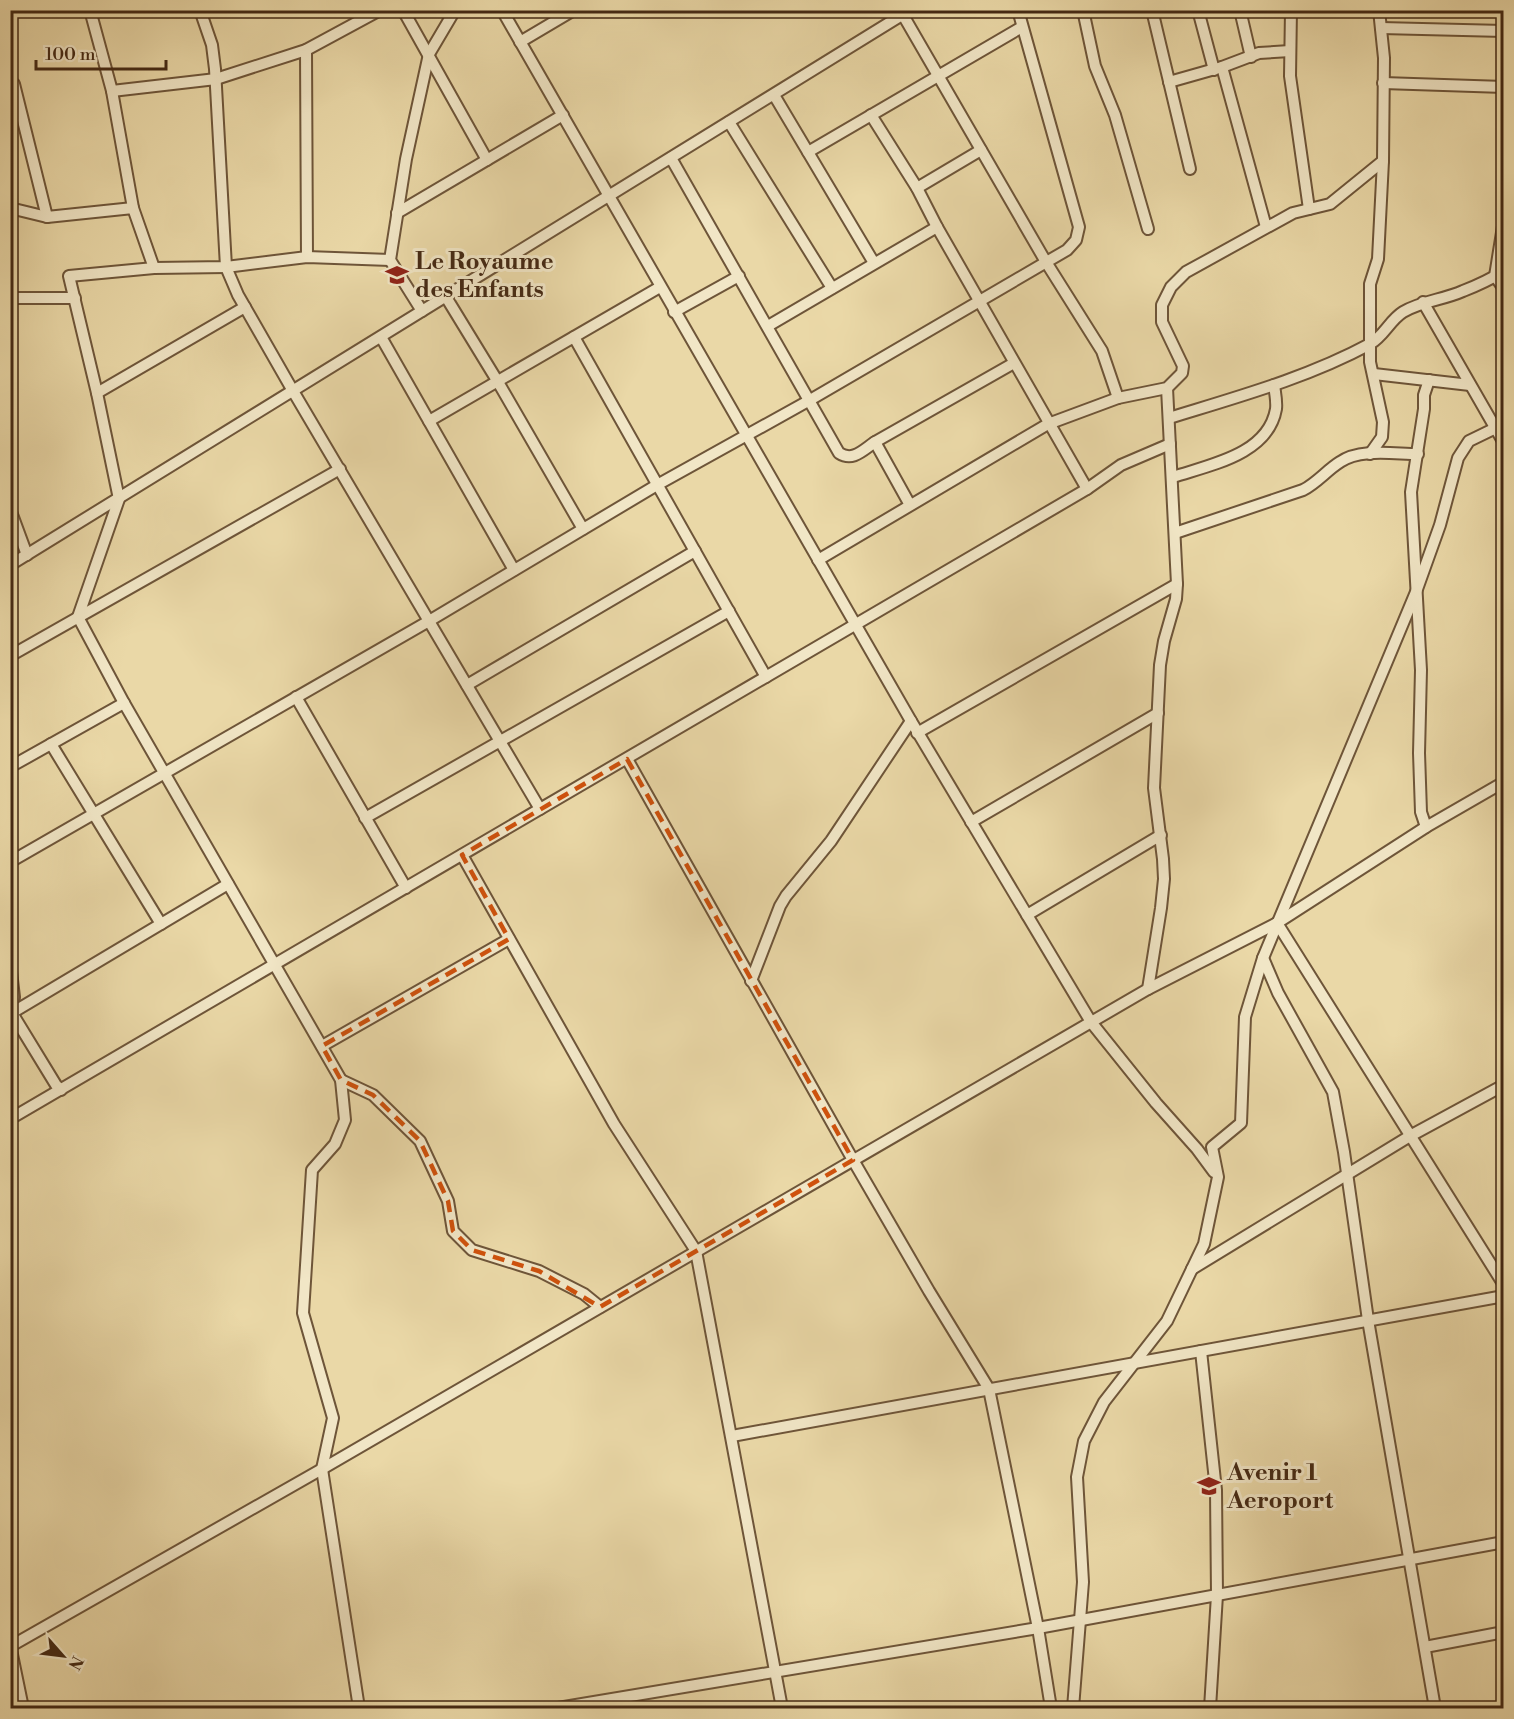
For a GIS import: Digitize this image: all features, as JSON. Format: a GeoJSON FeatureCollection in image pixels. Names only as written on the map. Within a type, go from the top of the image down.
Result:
{"type":"FeatureCollection","features":[{"type":"Feature","properties":{"kind":"street"},"geometry":{"type":"LineString","coordinates":[[90,10],[112,91],[133,208],[154,268]]}},
{"type":"Feature","properties":{"kind":"street"},"geometry":{"type":"LineString","coordinates":[[200,10],[212,45],[216,79],[226,267],[245,307],[293,391],[540,809]]}},
{"type":"Feature","properties":{"kind":"street"},"geometry":{"type":"LineString","coordinates":[[112,91],[216,79],[306,50],[380,10]]}},
{"type":"Feature","properties":{"kind":"street"},"geometry":{"type":"LineString","coordinates":[[403,10],[487,160]]}},
{"type":"Feature","properties":{"kind":"street"},"geometry":{"type":"LineString","coordinates":[[422,311],[390,260],[406,159],[429,54],[455,10]]}},
{"type":"Feature","properties":{"kind":"street"},"geometry":{"type":"LineString","coordinates":[[502,10],[910,721],[1091,1022],[1218,1177]]}},
{"type":"Feature","properties":{"kind":"street"},"geometry":{"type":"LineString","coordinates":[[520,42],[574,10]]}},
{"type":"Feature","properties":{"kind":"street"},"geometry":{"type":"LineString","coordinates":[[10,862],[1066,250],[1076,240],[1079,227],[1018,10]]}},
{"type":"Feature","properties":{"kind":"street"},"geometry":{"type":"LineString","coordinates":[[1083,10],[1095,66],[1115,115],[1148,228]]}},
{"type":"Feature","properties":{"kind":"street"},"geometry":{"type":"LineString","coordinates":[[1152,10],[1190,169]]}},
{"type":"Feature","properties":{"kind":"street"},"geometry":{"type":"LineString","coordinates":[[1198,10],[1266,227]]}},
{"type":"Feature","properties":{"kind":"street"},"geometry":{"type":"LineString","coordinates":[[1240,10],[1251,57]]}},
{"type":"Feature","properties":{"kind":"street"},"geometry":{"type":"LineString","coordinates":[[1291,10],[1292,94],[1309,209]]}},
{"type":"Feature","properties":{"kind":"street"},"geometry":{"type":"LineString","coordinates":[[1370,454],[1382,437],[1374,374],[1370,362],[1370,284],[1378,258],[1383,161],[1382,28],[1379,10]]}},
{"type":"Feature","properties":{"kind":"street"},"geometry":{"type":"LineString","coordinates":[[10,565],[906,13],[938,76],[1046,262],[1102,351],[1118,398]]}},
{"type":"Feature","properties":{"kind":"street"},"geometry":{"type":"LineString","coordinates":[[808,152],[1022,27]]}},
{"type":"Feature","properties":{"kind":"street"},"geometry":{"type":"LineString","coordinates":[[1382,28],[1503,31]]}},
{"type":"Feature","properties":{"kind":"street"},"geometry":{"type":"LineString","coordinates":[[306,50],[307,257]]}},
{"type":"Feature","properties":{"kind":"street"},"geometry":{"type":"LineString","coordinates":[[1169,82],[1218,68],[1258,53],[1290,51]]}},
{"type":"Feature","properties":{"kind":"street"},"geometry":{"type":"LineString","coordinates":[[1383,83],[1503,87]]}},
{"type":"Feature","properties":{"kind":"street"},"geometry":{"type":"LineString","coordinates":[[14,84],[47,217]]}},
{"type":"Feature","properties":{"kind":"street"},"geometry":{"type":"LineString","coordinates":[[774,95],[874,263]]}},
{"type":"Feature","properties":{"kind":"street"},"geometry":{"type":"LineString","coordinates":[[398,213],[563,115]]}},
{"type":"Feature","properties":{"kind":"street"},"geometry":{"type":"LineString","coordinates":[[871,115],[916,188],[1048,424],[1087,489]]}},
{"type":"Feature","properties":{"kind":"street"},"geometry":{"type":"LineString","coordinates":[[729,122],[832,288]]}},
{"type":"Feature","properties":{"kind":"street"},"geometry":{"type":"LineString","coordinates":[[916,188],[981,150]]}},
{"type":"Feature","properties":{"kind":"street"},"geometry":{"type":"LineString","coordinates":[[671,158],[839,453],[846,457],[854,456],[1014,363]]}},
{"type":"Feature","properties":{"kind":"street"},"geometry":{"type":"LineString","coordinates":[[818,560],[1048,424],[1118,398],[1167,388],[1182,373],[1183,366],[1162,322],[1162,304],[1171,288],[1186,272],[1293,213],[1330,204],[1383,161]]}},
{"type":"Feature","properties":{"kind":"street"},"geometry":{"type":"LineString","coordinates":[[10,208],[47,217],[133,208]]}},
{"type":"Feature","properties":{"kind":"street"},"geometry":{"type":"LineString","coordinates":[[1503,220],[1499,274],[1503,289]]}},
{"type":"Feature","properties":{"kind":"street"},"geometry":{"type":"LineString","coordinates":[[768,326],[937,227]]}},
{"type":"Feature","properties":{"kind":"street"},"geometry":{"type":"LineString","coordinates":[[359,1708],[322,1469],[333,1418],[303,1313],[312,1170],[335,1144],[345,1120],[341,1080],[124,703],[78,617],[118,498],[97,393],[69,276],[154,268],[226,267],[307,257],[390,260]]}},
{"type":"Feature","properties":{"kind":"street"},"geometry":{"type":"LineString","coordinates":[[1169,418],[1274,385],[1318,368],[1370,344],[1383,334],[1400,313],[1423,302],[1463,291],[1499,274]]}},
{"type":"Feature","properties":{"kind":"street"},"geometry":{"type":"LineString","coordinates":[[674,312],[739,276]]}},
{"type":"Feature","properties":{"kind":"street"},"geometry":{"type":"LineString","coordinates":[[429,421],[660,287]]}},
{"type":"Feature","properties":{"kind":"street"},"geometry":{"type":"LineString","coordinates":[[446,297],[583,529]]}},
{"type":"Feature","properties":{"kind":"street"},"geometry":{"type":"LineString","coordinates":[[10,298],[75,298]]}},
{"type":"Feature","properties":{"kind":"street"},"geometry":{"type":"LineString","coordinates":[[1423,302],[1470,385],[1499,427],[1503,443]]}},
{"type":"Feature","properties":{"kind":"street"},"geometry":{"type":"LineString","coordinates":[[97,393],[245,307]]}},
{"type":"Feature","properties":{"kind":"street"},"geometry":{"type":"LineString","coordinates":[[381,337],[514,570]]}},
{"type":"Feature","properties":{"kind":"street"},"geometry":{"type":"LineString","coordinates":[[574,337],[766,677]]}},
{"type":"Feature","properties":{"kind":"street"},"geometry":{"type":"LineString","coordinates":[[1374,374],[1470,385]]}},
{"type":"Feature","properties":{"kind":"street"},"geometry":{"type":"LineString","coordinates":[[1426,827],[1421,812],[1419,753],[1421,670],[1412,492],[1424,395],[1429,380]]}},
{"type":"Feature","properties":{"kind":"street"},"geometry":{"type":"LineString","coordinates":[[1173,477],[1240,454],[1257,441],[1274,417],[1276,406],[1274,385]]}},
{"type":"Feature","properties":{"kind":"street"},"geometry":{"type":"LineString","coordinates":[[1148,989],[1164,879],[1161,835],[1154,788],[1162,657],[1176,599],[1177,584],[1167,388]]}},
{"type":"Feature","properties":{"kind":"street"},"geometry":{"type":"LineString","coordinates":[[1073,1708],[1083,1582],[1077,1477],[1084,1441],[1104,1402],[1167,1321],[1203,1244],[1218,1177],[1212,1147],[1241,1123],[1245,1017],[1263,958],[1416,592],[1440,525],[1458,458],[1469,441],[1499,427]]}},
{"type":"Feature","properties":{"kind":"street"},"geometry":{"type":"LineString","coordinates":[[875,442],[910,505]]}},
{"type":"Feature","properties":{"kind":"street"},"geometry":{"type":"LineString","coordinates":[[10,1119],[1087,489],[1121,465],[1170,444]]}},
{"type":"Feature","properties":{"kind":"street"},"geometry":{"type":"LineString","coordinates":[[1176,533],[1303,490],[1355,454],[1418,454]]}},
{"type":"Feature","properties":{"kind":"street"},"geometry":{"type":"LineString","coordinates":[[10,656],[340,469]]}},
{"type":"Feature","properties":{"kind":"street"},"geometry":{"type":"LineString","coordinates":[[10,509],[27,555]]}},
{"type":"Feature","properties":{"kind":"street"},"geometry":{"type":"LineString","coordinates":[[467,686],[695,551]]}},
{"type":"Feature","properties":{"kind":"street"},"geometry":{"type":"LineString","coordinates":[[917,733],[1177,584]]}},
{"type":"Feature","properties":{"kind":"street"},"geometry":{"type":"LineString","coordinates":[[365,818],[729,611]]}},
{"type":"Feature","properties":{"kind":"street"},"geometry":{"type":"LineString","coordinates":[[296,697],[406,888]]}},
{"type":"Feature","properties":{"kind":"street"},"geometry":{"type":"LineString","coordinates":[[10,767],[124,703]]}},
{"type":"Feature","properties":{"kind":"street"},"geometry":{"type":"LineString","coordinates":[[971,822],[1158,713]]}},
{"type":"Feature","properties":{"kind":"street"},"geometry":{"type":"LineString","coordinates":[[751,981],[786,896],[831,841],[910,721]]}},
{"type":"Feature","properties":{"kind":"street"},"geometry":{"type":"LineString","coordinates":[[51,744],[160,924]]}},
{"type":"Feature","properties":{"kind":"street"},"geometry":{"type":"LineString","coordinates":[[627,759],[928,1291],[989,1389],[1038,1628],[1051,1708]]}},
{"type":"Feature","properties":{"kind":"street"},"geometry":{"type":"LineString","coordinates":[[23,1708],[11,1646],[322,1469],[1148,989],[1277,923],[1426,827],[1503,782]]}},
{"type":"Feature","properties":{"kind":"street"},"geometry":{"type":"LineString","coordinates":[[1027,915],[1161,835]]}},
{"type":"Feature","properties":{"kind":"street"},"geometry":{"type":"LineString","coordinates":[[462,855],[614,1124],[696,1251],[782,1708]]}},
{"type":"Feature","properties":{"kind":"street"},"geometry":{"type":"LineString","coordinates":[[11,1013],[228,884]]}},
{"type":"Feature","properties":{"kind":"street"},"geometry":{"type":"LineString","coordinates":[[1277,923],[1503,1285]]}},
{"type":"Feature","properties":{"kind":"street"},"geometry":{"type":"LineString","coordinates":[[322,1046],[510,939]]}},
{"type":"Feature","properties":{"kind":"street"},"geometry":{"type":"LineString","coordinates":[[1263,958],[1278,993],[1333,1092],[1348,1174],[1368,1320],[1435,1708]]}},
{"type":"Feature","properties":{"kind":"street"},"geometry":{"type":"LineString","coordinates":[[10,963],[14,996],[11,1013],[56,1085],[62,1090]]}},
{"type":"Feature","properties":{"kind":"street"},"geometry":{"type":"LineString","coordinates":[[341,1080],[373,1095],[420,1141],[448,1201],[453,1231],[472,1250],[539,1271],[584,1294],[600,1307]]}},
{"type":"Feature","properties":{"kind":"street"},"geometry":{"type":"LineString","coordinates":[[1192,1269],[1410,1136],[1503,1085]]}},
{"type":"Feature","properties":{"kind":"street"},"geometry":{"type":"LineString","coordinates":[[732,1436],[1503,1296]]}},
{"type":"Feature","properties":{"kind":"street"},"geometry":{"type":"LineString","coordinates":[[1202,1351],[1216,1490],[1217,1594],[1210,1708]]}},
{"type":"Feature","properties":{"kind":"street"},"geometry":{"type":"LineString","coordinates":[[558,1708],[1038,1628],[1503,1542]]}},
{"type":"Feature","properties":{"kind":"street"},"geometry":{"type":"LineString","coordinates":[[1425,1647],[1503,1632]]}},
{"type":"Feature","properties":{"kind":"highlighted area"},"geometry":{"type":"Polygon","coordinates":[[[627,759],[853,1160],[600,1307],[539,1271],[472,1250],[453,1231],[448,1201],[420,1141],[373,1095],[341,1080],[322,1046],[509,939],[462,855],[627,759]]]}},
{"type":"Feature","properties":{"kind":"place","name":"Le Royaume des Enfants"},"geometry":{"type":"Point","coordinates":[397,275]}},
{"type":"Feature","properties":{"kind":"place","name":"Avenir 1 Aeroport"},"geometry":{"type":"Point","coordinates":[1209,1486]}}]}
